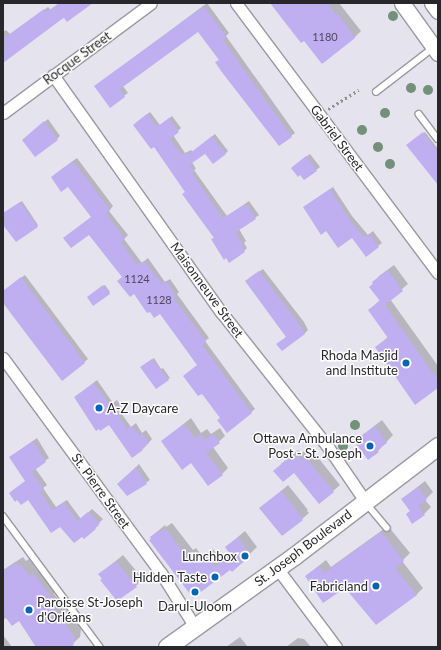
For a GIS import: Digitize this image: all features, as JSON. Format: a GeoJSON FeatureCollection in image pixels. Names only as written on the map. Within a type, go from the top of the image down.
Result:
{"type":"FeatureCollection","features":[{"type":"Feature","properties":{"kind":"main road"},"geometry":{"type":"LineString","coordinates":[[402,3],[437,47]]}},
{"type":"Feature","properties":{"kind":"main road"},"geometry":{"type":"LineString","coordinates":[[432,3],[438,11]]}},
{"type":"Feature","properties":{"kind":"main road","name":"St. Joseph Boulevard"},"geometry":{"type":"LineString","coordinates":[[167,647],[277,568],[438,446]]}},
{"type":"Feature","properties":{"kind":"street","name":"Rocque Street"},"geometry":{"type":"LineString","coordinates":[[3,113],[151,3]]}},
{"type":"Feature","properties":{"kind":"street","name":"Gabriel Street"},"geometry":{"type":"LineString","coordinates":[[236,3],[438,273]]}},
{"type":"Feature","properties":{"kind":"street","name":"Maisonneuve Street"},"geometry":{"type":"LineString","coordinates":[[53,75],[221,312],[328,447],[365,502]]}},
{"type":"Feature","properties":{"kind":"street","name":"St. Pierre Street"},"geometry":{"type":"LineString","coordinates":[[3,358],[161,573],[195,627]]}},
{"type":"Feature","properties":{"kind":"street"},"geometry":{"type":"LineString","coordinates":[[277,568],[290,583],[336,647]]}},
{"type":"Feature","properties":{"kind":"lane"},"geometry":{"type":"LineString","coordinates":[[376,92],[437,47]]}},
{"type":"Feature","properties":{"kind":"lane"},"geometry":{"type":"LineString","coordinates":[[419,114],[438,139]]}},
{"type":"Feature","properties":{"kind":"lane"},"geometry":{"type":"LineString","coordinates":[[365,502],[387,528]]}},
{"type":"Feature","properties":{"kind":"lane"},"geometry":{"type":"LineString","coordinates":[[3,516],[100,647]]}},
{"type":"Feature","properties":{"kind":"path"},"geometry":{"type":"LineString","coordinates":[[319,114],[358,90]]}},
{"type":"Feature","properties":{"kind":"building"},"geometry":{"type":"Polygon","coordinates":[[[59,3],[93,3],[67,22],[64,18],[62,19],[3,63],[3,39],[44,9],[47,12],[59,3]]]}},
{"type":"Feature","properties":{"kind":"building"},"geometry":{"type":"Polygon","coordinates":[[[270,3],[327,3],[336,15],[338,14],[355,38],[322,64],[304,41],[301,43],[270,3]]]}},
{"type":"Feature","properties":{"kind":"building"},"geometry":{"type":"Polygon","coordinates":[[[204,6],[227,38],[223,40],[292,137],[279,146],[221,71],[215,62],[219,60],[198,32],[120,89],[125,97],[110,108],[94,86],[204,6]]]}},
{"type":"Feature","properties":{"kind":"building"},"geometry":{"type":"Polygon","coordinates":[[[147,114],[157,127],[169,118],[179,132],[170,139],[182,155],[188,152],[189,154],[212,136],[226,154],[213,164],[205,154],[189,165],[194,172],[192,174],[223,218],[246,204],[256,219],[236,232],[245,252],[229,263],[226,258],[224,260],[211,239],[214,238],[182,194],[185,192],[154,147],[151,149],[133,125],[147,114]]]}},
{"type":"Feature","properties":{"kind":"building"},"geometry":{"type":"Polygon","coordinates":[[[44,121],[58,140],[35,157],[22,140],[44,121]]]}},
{"type":"Feature","properties":{"kind":"building"},"geometry":{"type":"Polygon","coordinates":[[[423,132],[438,152],[438,185],[406,145],[423,132]]]}},
{"type":"Feature","properties":{"kind":"building"},"geometry":{"type":"Polygon","coordinates":[[[306,156],[317,171],[304,180],[300,175],[298,177],[291,168],[306,156]]]}},
{"type":"Feature","properties":{"kind":"building"},"geometry":{"type":"Polygon","coordinates":[[[73,161],[110,210],[106,214],[125,239],[121,242],[138,265],[144,261],[162,284],[166,281],[176,296],[174,298],[206,342],[202,345],[252,413],[227,433],[217,420],[220,418],[202,394],[198,396],[183,376],[197,365],[160,314],[154,318],[150,312],[147,313],[134,294],[130,297],[117,281],[122,277],[89,235],[71,248],[63,238],[91,217],[68,187],[61,192],[51,177],[73,161]]]}},
{"type":"Feature","properties":{"kind":"building"},"geometry":{"type":"Polygon","coordinates":[[[330,189],[349,219],[364,237],[369,234],[379,247],[366,257],[352,238],[338,248],[326,231],[321,235],[303,207],[330,189]]]}},
{"type":"Feature","properties":{"kind":"building"},"geometry":{"type":"Polygon","coordinates":[[[20,202],[38,227],[16,242],[3,225],[3,213],[20,202]]]}},
{"type":"Feature","properties":{"kind":"building","name":"Rhoda Masjid and Institute"},"geometry":{"type":"Polygon","coordinates":[[[388,270],[403,291],[385,305],[438,380],[438,388],[415,405],[375,347],[388,338],[368,310],[380,301],[369,287],[373,284],[372,282],[388,270]]]}},
{"type":"Feature","properties":{"kind":"building"},"geometry":{"type":"Polygon","coordinates":[[[259,271],[300,325],[305,334],[282,351],[276,344],[286,337],[245,281],[259,271]]]}},
{"type":"Feature","properties":{"kind":"building"},"geometry":{"type":"Polygon","coordinates":[[[21,277],[85,363],[62,381],[3,303],[3,291],[21,277]]]}},
{"type":"Feature","properties":{"kind":"building"},"geometry":{"type":"Polygon","coordinates":[[[103,285],[110,294],[93,306],[87,297],[103,285]]]}},
{"type":"Feature","properties":{"kind":"building"},"geometry":{"type":"Polygon","coordinates":[[[152,359],[169,380],[156,389],[140,367],[152,359]]]}},
{"type":"Feature","properties":{"kind":"building"},"geometry":{"type":"Polygon","coordinates":[[[94,383],[110,405],[113,403],[119,411],[116,413],[127,429],[132,426],[139,435],[142,433],[149,443],[142,448],[143,450],[132,458],[109,425],[100,431],[99,429],[96,431],[74,397],[94,383]]]}},
{"type":"Feature","properties":{"kind":"building"},"geometry":{"type":"Polygon","coordinates":[[[184,424],[195,438],[201,434],[205,440],[213,434],[220,443],[206,453],[223,475],[208,486],[191,463],[182,470],[161,441],[184,424]]]}},
{"type":"Feature","properties":{"kind":"building","name":"Ottawa Ambulance Post - St. Joseph"},"geometry":{"type":"Polygon","coordinates":[[[375,426],[387,443],[377,450],[379,452],[368,460],[354,441],[375,426]]]}},
{"type":"Feature","properties":{"kind":"building"},"geometry":{"type":"Polygon","coordinates":[[[33,441],[46,462],[32,472],[44,489],[40,492],[53,510],[64,502],[77,521],[88,512],[100,523],[95,528],[96,529],[84,539],[82,537],[74,543],[60,527],[51,533],[28,500],[21,505],[17,500],[15,502],[9,493],[25,481],[9,457],[33,441]]]}},
{"type":"Feature","properties":{"kind":"building"},"geometry":{"type":"Polygon","coordinates":[[[291,456],[294,459],[299,456],[302,460],[305,458],[309,461],[334,492],[319,504],[294,473],[283,482],[273,471],[291,456]]]}},
{"type":"Feature","properties":{"kind":"building"},"geometry":{"type":"Polygon","coordinates":[[[136,467],[147,484],[127,496],[117,484],[136,467]]]}},
{"type":"Feature","properties":{"kind":"building"},"geometry":{"type":"Polygon","coordinates":[[[418,487],[427,500],[418,506],[425,515],[412,524],[406,514],[410,511],[401,499],[418,487]]]}},
{"type":"Feature","properties":{"kind":"building"},"geometry":{"type":"Polygon","coordinates":[[[281,491],[303,520],[282,536],[259,508],[281,491]]]}},
{"type":"Feature","properties":{"kind":"building"},"geometry":{"type":"Polygon","coordinates":[[[165,528],[186,556],[189,554],[195,562],[205,555],[215,567],[230,554],[225,547],[238,537],[251,555],[232,572],[230,570],[193,598],[149,540],[151,539],[150,537],[158,531],[159,533],[165,528]]]}},
{"type":"Feature","properties":{"kind":"building","name":"Fabricland"},"geometry":{"type":"Polygon","coordinates":[[[381,532],[404,561],[395,568],[417,595],[376,625],[345,588],[323,603],[305,576],[319,566],[324,573],[381,532]]]}},
{"type":"Feature","properties":{"kind":"building"},"geometry":{"type":"Polygon","coordinates":[[[116,561],[137,587],[117,601],[100,580],[102,579],[98,574],[116,561]]]}},
{"type":"Feature","properties":{"kind":"building","name":"Paroisse St-Joseph d'Orléans"},"geometry":{"type":"Polygon","coordinates":[[[16,563],[19,567],[21,565],[30,576],[33,573],[52,598],[48,601],[75,637],[73,647],[36,647],[19,621],[12,626],[3,614],[3,571],[16,563]]]}},
{"type":"Feature","properties":{"kind":"place","name":"Rhoda Masjid and Institute"},"geometry":{"type":"Point","coordinates":[406,363]}},
{"type":"Feature","properties":{"kind":"place","name":"A-Z Daycare"},"geometry":{"type":"Point","coordinates":[99,408]}},
{"type":"Feature","properties":{"kind":"place","name":"Ottawa Ambulance Post - St. Joseph"},"geometry":{"type":"Point","coordinates":[370,446]}},
{"type":"Feature","properties":{"kind":"place","name":"Lunchbox"},"geometry":{"type":"Point","coordinates":[245,556]}},
{"type":"Feature","properties":{"kind":"place","name":"Hidden Taste"},"geometry":{"type":"Point","coordinates":[215,577]}},
{"type":"Feature","properties":{"kind":"place","name":"Fabricland"},"geometry":{"type":"Point","coordinates":[376,586]}},
{"type":"Feature","properties":{"kind":"place","name":"Darul-Uloom"},"geometry":{"type":"Point","coordinates":[195,592]}},
{"type":"Feature","properties":{"kind":"place","name":"Paroisse St-Joseph d'Orléans"},"geometry":{"type":"Point","coordinates":[29,610]}}]}
